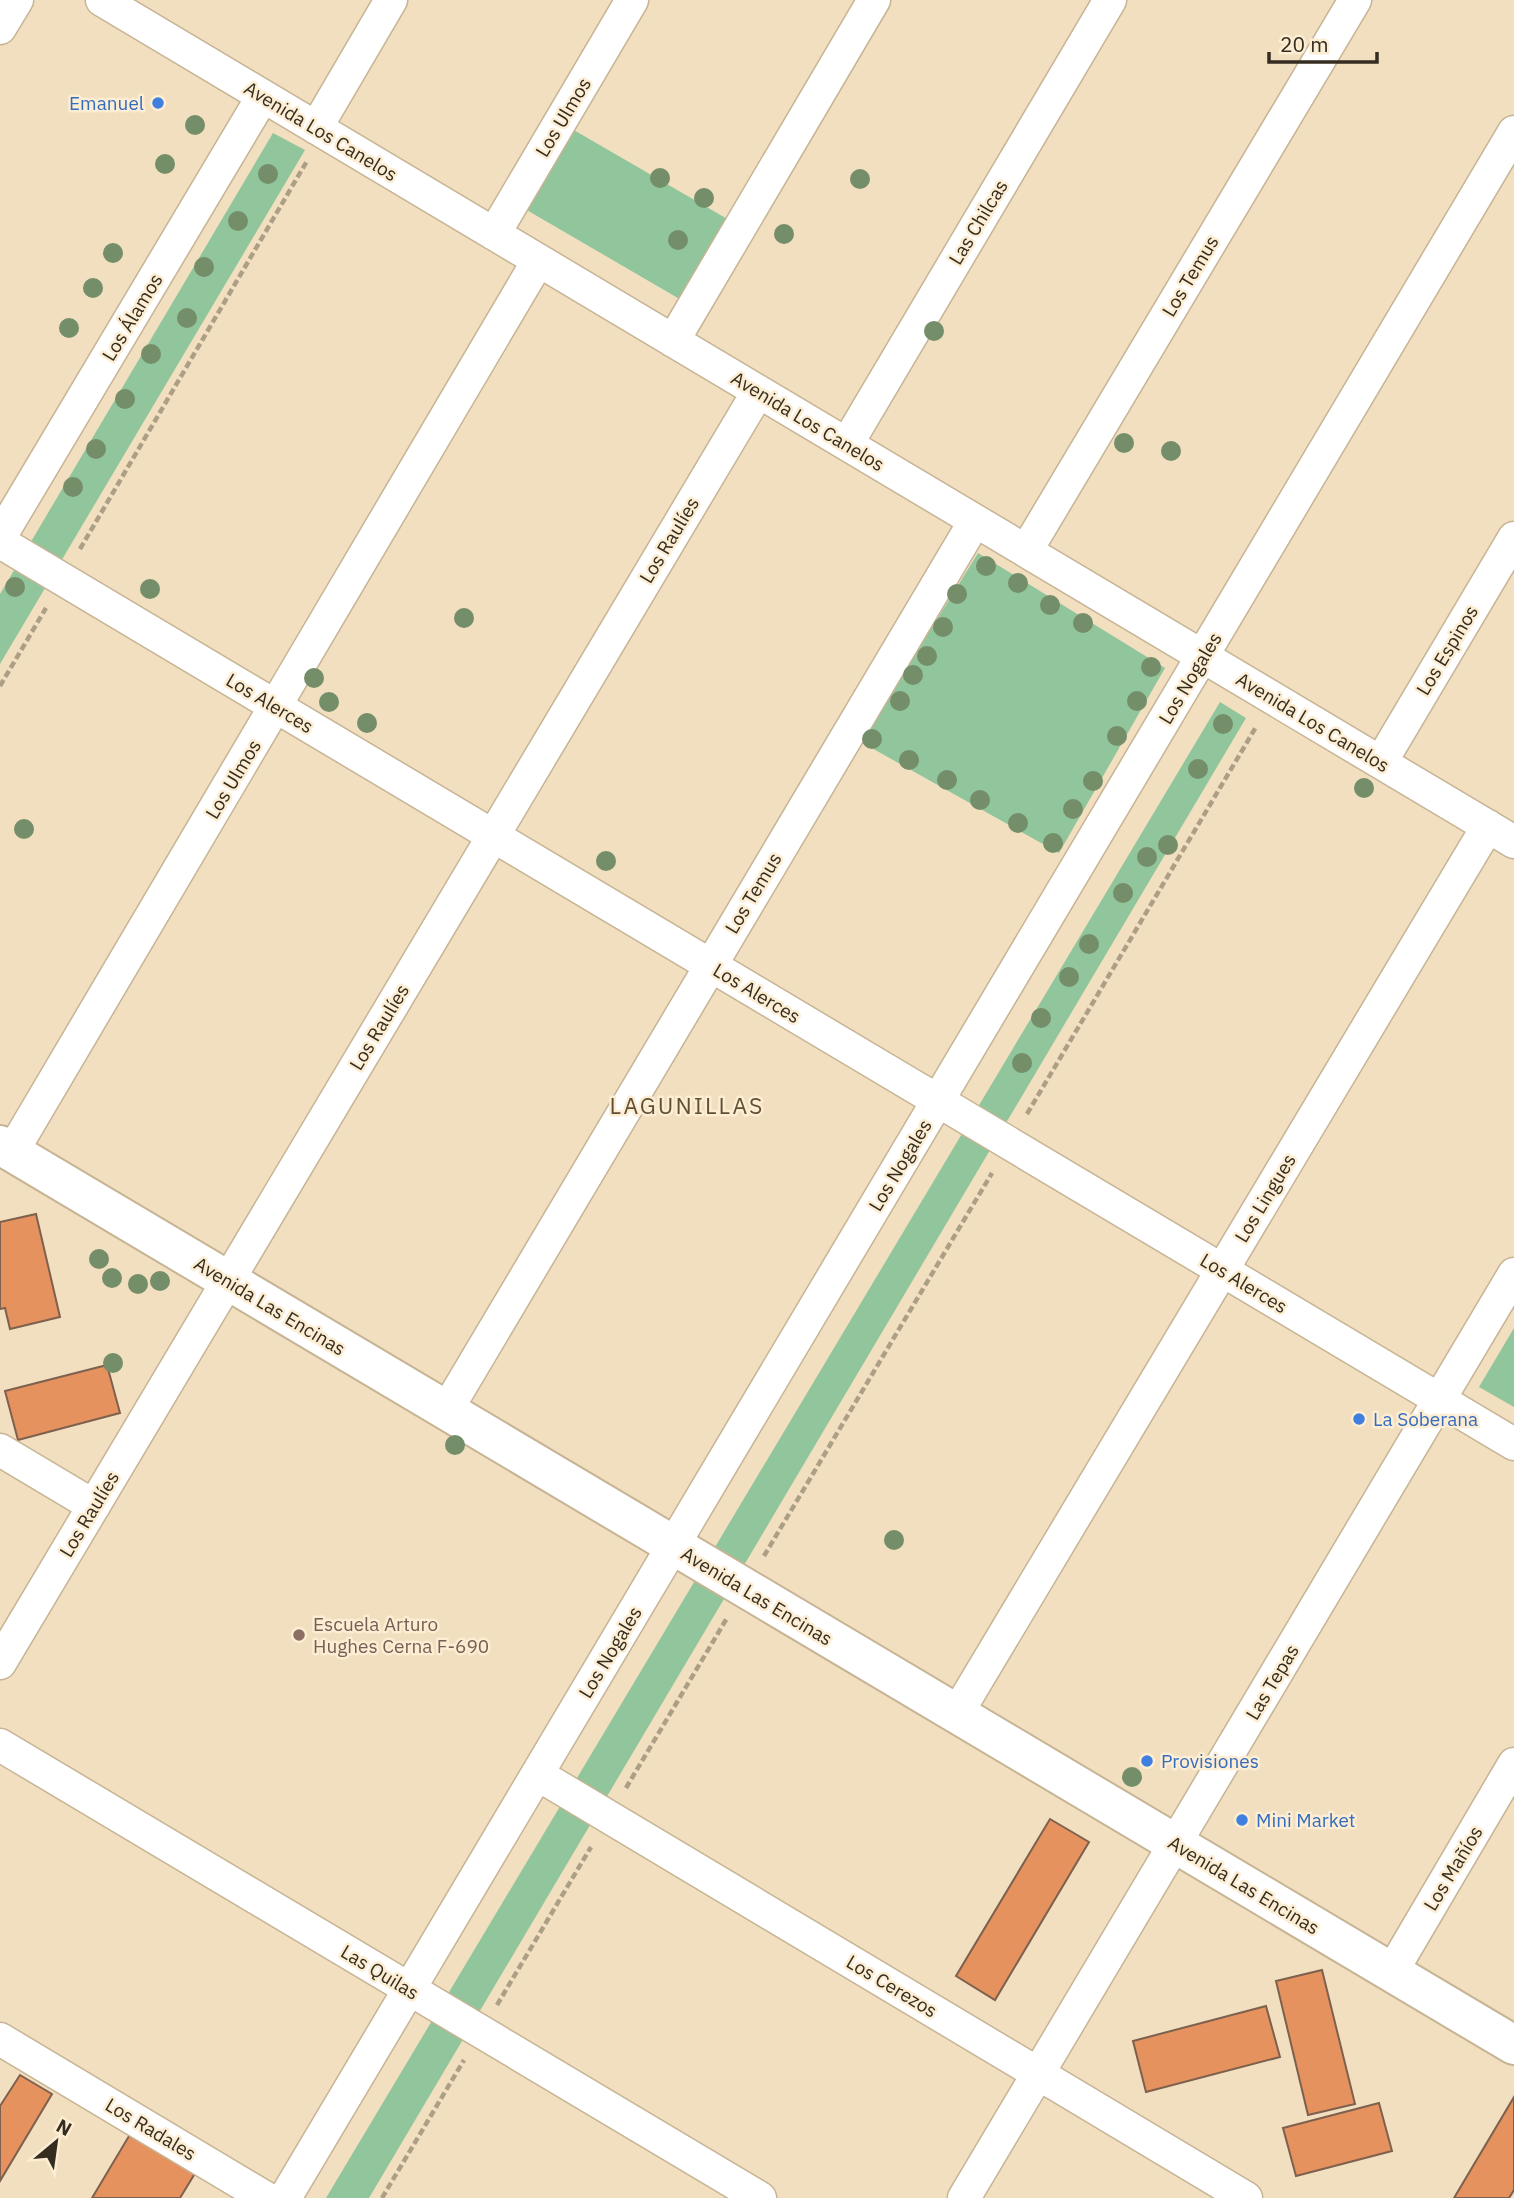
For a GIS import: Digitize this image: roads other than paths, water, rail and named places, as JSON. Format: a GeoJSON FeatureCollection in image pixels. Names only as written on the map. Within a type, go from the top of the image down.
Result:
{"type":"FeatureCollection","features":[{"type":"Feature","properties":{"kind":"street"},"geometry":{"type":"LineString","coordinates":[[0,28],[17,0]]}},
{"type":"Feature","properties":{"kind":"street","name":"Avenida Los Canelos"},"geometry":{"type":"LineString","coordinates":[[102,0],[146,11],[263,96],[1501,834]]}},
{"type":"Feature","properties":{"kind":"street"},"geometry":{"type":"LineString","coordinates":[[316,128],[391,0]]}},
{"type":"Feature","properties":{"kind":"street","name":"Los Ulmos"},"geometry":{"type":"LineString","coordinates":[[494,234],[632,0]]}},
{"type":"Feature","properties":{"kind":"street"},"geometry":{"type":"LineString","coordinates":[[673,341],[874,0]]}},
{"type":"Feature","properties":{"kind":"street","name":"Las Chilcas"},"geometry":{"type":"LineString","coordinates":[[847,444],[1110,0]]}},
{"type":"Feature","properties":{"kind":"street","name":"Los Temus"},"geometry":{"type":"LineString","coordinates":[[1026,551],[1355,0]]}},
{"type":"Feature","properties":{"kind":"street","name":"Los Álamos"},"geometry":{"type":"LineString","coordinates":[[0,540],[263,96]]}},
{"type":"Feature","properties":{"kind":"street","name":"Los Nogales"},"geometry":{"type":"LineString","coordinates":[[285,2198],[1514,132]]}},
{"type":"Feature","properties":{"kind":"street","name":"Los Ulmos"},"geometry":{"type":"LineString","coordinates":[[6,1149],[276,706],[538,261]]}},
{"type":"Feature","properties":{"kind":"street","name":"Los Raulíes"},"geometry":{"type":"LineString","coordinates":[[0,1663],[758,391]]}},
{"type":"Feature","properties":{"kind":"street","name":"Los Temus"},"geometry":{"type":"LineString","coordinates":[[446,1411],[975,521]]}},
{"type":"Feature","properties":{"kind":"street","name":"Los Espinos"},"geometry":{"type":"LineString","coordinates":[[1381,762],[1514,538]]}},
{"type":"Feature","properties":{"kind":"street","name":"Los Alerces"},"geometry":{"type":"LineString","coordinates":[[0,540],[1514,1444]]}},
{"type":"Feature","properties":{"kind":"street","name":"Los Lingues"},"geometry":{"type":"LineString","coordinates":[[957,1715],[1222,1270],[1501,834]]}},
{"type":"Feature","properties":{"kind":"street","name":"Avenida Las Encinas"},"geometry":{"type":"LineString","coordinates":[[6,1149],[1514,2046]]}},
{"type":"Feature","properties":{"kind":"street","name":"Las Tepas"},"geometry":{"type":"LineString","coordinates":[[964,2198],[1514,1274]]}},
{"type":"Feature","properties":{"kind":"street"},"geometry":{"type":"LineString","coordinates":[[0,1450],[94,1506]]}},
{"type":"Feature","properties":{"kind":"street","name":"Las Quilas"},"geometry":{"type":"LineString","coordinates":[[0,1745],[760,2198]]}},
{"type":"Feature","properties":{"kind":"street","name":"Los Mañíos"},"geometry":{"type":"LineString","coordinates":[[1391,1973],[1514,1764]]}},
{"type":"Feature","properties":{"kind":"street","name":"Los Cerezos"},"geometry":{"type":"LineString","coordinates":[[537,1774],[1246,2198]]}},
{"type":"Feature","properties":{"kind":"street","name":"Los Radales"},"geometry":{"type":"LineString","coordinates":[[0,2039],[266,2198]]}},
{"type":"Feature","properties":{"kind":"place","name":"Emanuel"},"geometry":{"type":"Point","coordinates":[158,103]}},
{"type":"Feature","properties":{"kind":"place","name":"La Soberana"},"geometry":{"type":"Point","coordinates":[1359,1419]}},
{"type":"Feature","properties":{"kind":"place","name":"Escuela Arturo Hughes Cerna F-690"},"geometry":{"type":"Point","coordinates":[299,1635]}},
{"type":"Feature","properties":{"kind":"place","name":"Provisiones"},"geometry":{"type":"Point","coordinates":[1147,1761]}},
{"type":"Feature","properties":{"kind":"place","name":"Mini Market"},"geometry":{"type":"Point","coordinates":[1242,1820]}},
{"type":"Feature","properties":{"kind":"district","name":"LAGUNILLAS"},"geometry":{"type":"Point","coordinates":[687,1106]}}]}
